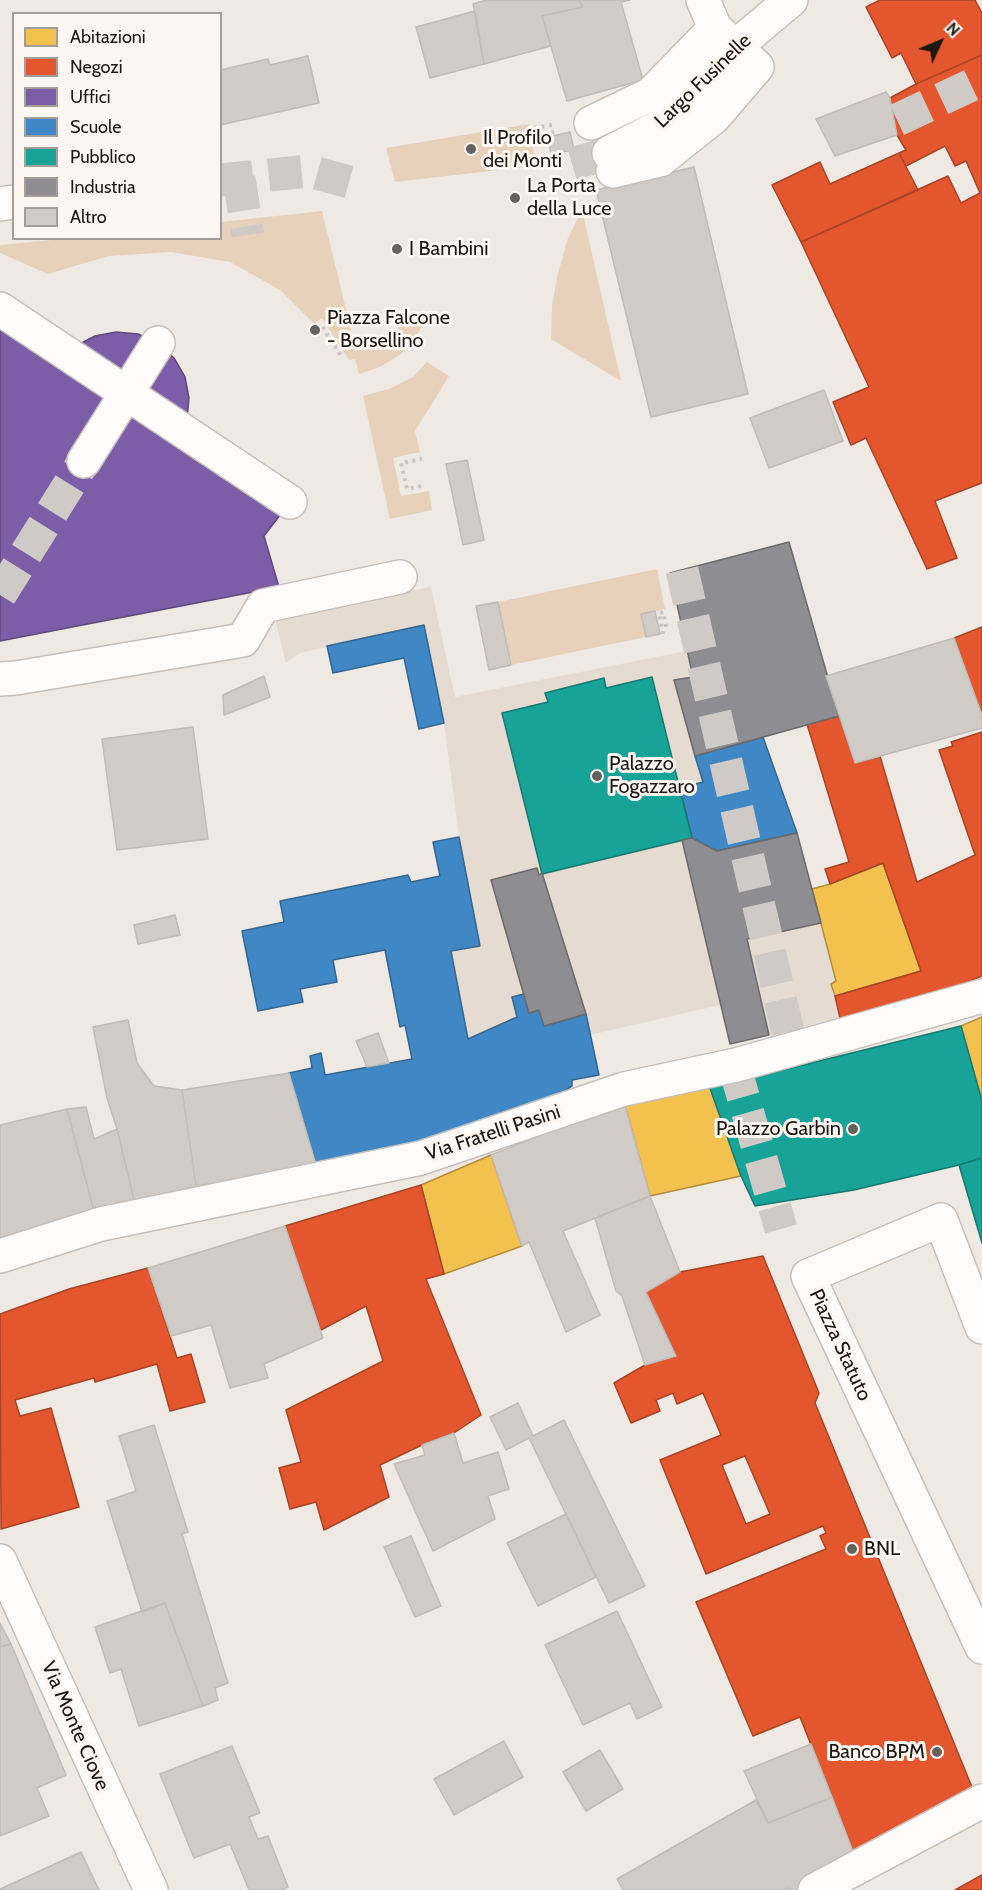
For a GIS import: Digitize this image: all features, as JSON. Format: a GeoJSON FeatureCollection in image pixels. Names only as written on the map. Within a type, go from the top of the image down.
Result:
{"type":"FeatureCollection","features":[{"type":"Feature","properties":{"kind":"street","name":"Largo Fusinelle"},"geometry":{"type":"LineString","coordinates":[[591,123],[651,94],[718,25],[791,0]]}},
{"type":"Feature","properties":{"kind":"street"},"geometry":{"type":"LineString","coordinates":[[611,162],[660,160],[714,117],[757,67],[718,25]]}},
{"type":"Feature","properties":{"kind":"street"},"geometry":{"type":"LineString","coordinates":[[0,309],[290,502]]}},
{"type":"Feature","properties":{"kind":"street"},"geometry":{"type":"LineString","coordinates":[[84,461],[158,343]]}},
{"type":"Feature","properties":{"kind":"street"},"geometry":{"type":"LineString","coordinates":[[0,679],[243,640],[263,606],[400,577]]}},
{"type":"Feature","properties":{"kind":"street","name":"Via Fratelli Pasini"},"geometry":{"type":"LineString","coordinates":[[0,1256],[101,1224],[421,1158],[624,1089],[758,1059],[982,996]]}},
{"type":"Feature","properties":{"kind":"street","name":"Piazza Statuto"},"geometry":{"type":"LineString","coordinates":[[982,1327],[941,1220],[808,1276],[982,1647]]}},
{"type":"Feature","properties":{"kind":"street","name":"Via Monte Ciove"},"geometry":{"type":"LineString","coordinates":[[0,1561],[151,1890]]}},
{"type":"Feature","properties":{"kind":"street"},"geometry":{"type":"LineString","coordinates":[[815,1890],[982,1801]]}},
{"type":"Feature","properties":{"kind":"path"},"geometry":{"type":"LineString","coordinates":[[554,125],[533,129],[534,136],[558,131]]}},
{"type":"Feature","properties":{"kind":"path"},"geometry":{"type":"LineString","coordinates":[[316,328],[321,325],[342,357]]}},
{"type":"Feature","properties":{"kind":"path"},"geometry":{"type":"LineString","coordinates":[[421,486],[407,489],[401,463],[422,459]]}},
{"type":"Feature","properties":{"kind":"shaded area"},"geometry":{"type":"Polygon","coordinates":[[[529,124],[534,154],[524,167],[395,182],[386,148],[529,124]]]}},
{"type":"Feature","properties":{"kind":"shaded area"},"geometry":{"type":"Polygon","coordinates":[[[582,210],[621,381],[551,339],[552,306],[557,277],[568,238],[582,210]]]}},
{"type":"Feature","properties":{"kind":"shaded area"},"geometry":{"type":"Polygon","coordinates":[[[322,211],[355,346],[400,336],[397,324],[428,317],[401,354],[380,367],[359,374],[355,359],[349,360],[322,318],[314,324],[280,290],[230,262],[171,252],[109,256],[48,274],[0,253],[0,245],[52,240],[222,240],[222,222],[322,211]]]}},
{"type":"Feature","properties":{"kind":"shaded area"},"geometry":{"type":"Polygon","coordinates":[[[427,362],[449,376],[415,431],[420,452],[393,458],[401,496],[429,491],[432,510],[390,519],[363,396],[389,389],[413,377],[427,362]]]}},
{"type":"Feature","properties":{"kind":"shaded area"},"geometry":{"type":"Polygon","coordinates":[[[657,569],[665,609],[641,614],[646,637],[511,665],[498,602],[657,569]]]}},
{"type":"Feature","properties":{"kind":"shaded area"},"geometry":{"type":"Polygon","coordinates":[[[431,587],[455,697],[686,651],[693,677],[674,681],[695,755],[763,737],[797,833],[836,981],[831,985],[840,1018],[730,1044],[720,1005],[590,1035],[523,994],[512,997],[517,1017],[468,1039],[451,951],[480,945],[459,837],[444,723],[424,625],[300,653],[286,663],[275,618],[431,587]]]}},
{"type":"Feature","properties":{"kind":"building: Abitazioni"},"geometry":{"type":"Polygon","coordinates":[[[883,863],[921,971],[835,996],[831,984],[836,981],[812,889],[883,863]]]}},
{"type":"Feature","properties":{"kind":"building: Abitazioni"},"geometry":{"type":"Polygon","coordinates":[[[982,1017],[982,1101],[961,1026],[982,1017]]]}},
{"type":"Feature","properties":{"kind":"building: Abitazioni"},"geometry":{"type":"Polygon","coordinates":[[[710,1088],[741,1176],[650,1196],[624,1102],[710,1088]]]}},
{"type":"Feature","properties":{"kind":"building: Abitazioni"},"geometry":{"type":"Polygon","coordinates":[[[491,1155],[522,1246],[444,1274],[421,1185],[491,1155]]]}},
{"type":"Feature","properties":{"kind":"building: Negozi"},"geometry":{"type":"Polygon","coordinates":[[[880,0],[975,0],[982,13],[982,55],[916,84],[901,53],[892,58],[866,7],[880,0]]]}},
{"type":"Feature","properties":{"kind":"building: Negozi"},"geometry":{"type":"Polygon","coordinates":[[[982,55],[982,483],[935,501],[957,558],[927,569],[866,438],[851,445],[833,402],[869,387],[801,242],[948,176],[961,203],[980,193],[966,161],[955,166],[945,146],[906,166],[899,153],[906,150],[897,135],[890,98],[982,55]]]}},
{"type":"Feature","properties":{"kind":"building: Negozi"},"geometry":{"type":"Polygon","coordinates":[[[899,153],[918,190],[801,242],[772,185],[820,162],[830,184],[899,153]]]}},
{"type":"Feature","properties":{"kind":"building: Negozi"},"geometry":{"type":"Polygon","coordinates":[[[982,627],[982,715],[954,638],[982,627]]]}},
{"type":"Feature","properties":{"kind":"building: Negozi"},"geometry":{"type":"Polygon","coordinates":[[[839,716],[855,763],[880,756],[917,882],[975,855],[939,750],[953,746],[951,742],[982,732],[982,976],[934,997],[929,996],[840,1018],[835,996],[921,971],[883,863],[830,884],[825,869],[849,862],[807,724],[839,716]]]}},
{"type":"Feature","properties":{"kind":"building: Negozi"},"geometry":{"type":"Polygon","coordinates":[[[421,1185],[444,1274],[426,1279],[481,1415],[454,1433],[380,1465],[389,1497],[324,1530],[316,1502],[290,1509],[279,1468],[301,1462],[286,1410],[383,1361],[366,1306],[321,1330],[285,1226],[421,1185]]]}},
{"type":"Feature","properties":{"kind":"building: Negozi"},"geometry":{"type":"Polygon","coordinates":[[[763,1256],[819,1393],[815,1403],[974,1792],[854,1854],[800,1717],[753,1736],[696,1602],[826,1549],[820,1536],[826,1533],[823,1526],[706,1574],[660,1460],[721,1435],[703,1393],[677,1404],[673,1393],[656,1400],[660,1411],[631,1423],[614,1383],[645,1365],[676,1356],[646,1292],[680,1272],[763,1256]],[[745,1456],[722,1465],[746,1524],[770,1514],[745,1456]]]}},
{"type":"Feature","properties":{"kind":"building: Negozi"},"geometry":{"type":"Polygon","coordinates":[[[148,1268],[177,1358],[191,1354],[205,1402],[170,1411],[157,1364],[95,1382],[94,1378],[15,1400],[20,1416],[51,1408],[79,1507],[1,1529],[0,1314],[69,1289],[148,1268]]]}},
{"type":"Feature","properties":{"kind":"building: Negozi"},"geometry":{"type":"Polygon","coordinates":[[[982,1875],[982,1890],[955,1890],[982,1875]]]}},
{"type":"Feature","properties":{"kind":"building: Uffici"},"geometry":{"type":"Polygon","coordinates":[[[0,295],[76,346],[95,336],[116,332],[138,334],[158,343],[174,358],[185,377],[189,398],[187,419],[290,502],[264,536],[279,587],[0,641],[0,295]]]}},
{"type":"Feature","properties":{"kind":"building: Scuole"},"geometry":{"type":"Polygon","coordinates":[[[424,625],[444,723],[419,729],[404,658],[333,673],[327,646],[424,625]]]}},
{"type":"Feature","properties":{"kind":"building: Scuole"},"geometry":{"type":"Polygon","coordinates":[[[763,737],[797,833],[717,851],[692,838],[680,788],[703,782],[695,756],[763,737]]]}},
{"type":"Feature","properties":{"kind":"building: Scuole"},"geometry":{"type":"Polygon","coordinates":[[[459,837],[480,946],[451,951],[468,1039],[517,1017],[512,997],[524,994],[529,1013],[539,1010],[544,1026],[586,1014],[599,1075],[572,1080],[572,1086],[512,1125],[317,1168],[289,1073],[312,1068],[310,1056],[321,1053],[325,1075],[412,1059],[405,1025],[400,1027],[385,950],[333,960],[337,982],[300,989],[303,1002],[258,1011],[242,931],[284,922],[280,901],[408,875],[411,882],[440,876],[433,842],[459,837]]]}},
{"type":"Feature","properties":{"kind":"building: Pubblico","name":"Palazzo Fogazzaro"},"geometry":{"type":"Polygon","coordinates":[[[652,677],[692,838],[542,874],[502,713],[548,702],[545,693],[604,678],[606,688],[652,677]]]}},
{"type":"Feature","properties":{"kind":"building: Pubblico","name":"Palazzo Garbin"},"geometry":{"type":"Polygon","coordinates":[[[961,1026],[982,1101],[982,1158],[854,1190],[755,1206],[741,1176],[710,1088],[961,1026]]]}},
{"type":"Feature","properties":{"kind":"building: Pubblico"},"geometry":{"type":"Polygon","coordinates":[[[982,1158],[982,1243],[959,1165],[982,1158]]]}},
{"type":"Feature","properties":{"kind":"building: Industria"},"geometry":{"type":"Polygon","coordinates":[[[789,542],[839,716],[695,756],[674,680],[693,677],[670,573],[789,542]]]}},
{"type":"Feature","properties":{"kind":"building: Industria"},"geometry":{"type":"Polygon","coordinates":[[[797,833],[821,923],[747,939],[769,1035],[730,1044],[682,840],[692,838],[717,851],[797,833]]]}},
{"type":"Feature","properties":{"kind":"building: Industria"},"geometry":{"type":"Polygon","coordinates":[[[537,868],[539,875],[542,873],[586,1014],[544,1026],[539,1010],[529,1013],[491,880],[537,868]]]}},
{"type":"Feature","properties":{"kind":"building: Altro"},"geometry":{"type":"Polygon","coordinates":[[[486,0],[579,0],[582,7],[542,16],[551,46],[484,64],[473,4],[486,0]]]}},
{"type":"Feature","properties":{"kind":"building: Altro"},"geometry":{"type":"Polygon","coordinates":[[[579,0],[630,0],[621,2],[643,80],[567,101],[542,16],[582,7],[579,0]]]}},
{"type":"Feature","properties":{"kind":"building: Altro"},"geometry":{"type":"Polygon","coordinates":[[[475,11],[484,64],[430,78],[416,27],[475,11]]]}},
{"type":"Feature","properties":{"kind":"building: Altro"},"geometry":{"type":"Polygon","coordinates":[[[308,56],[319,103],[222,125],[222,70],[268,59],[270,65],[308,56]]]}},
{"type":"Feature","properties":{"kind":"building: Altro"},"geometry":{"type":"Polygon","coordinates":[[[886,92],[890,98],[897,135],[835,156],[816,119],[886,92]]]}},
{"type":"Feature","properties":{"kind":"building: Altro"},"geometry":{"type":"Polygon","coordinates":[[[570,132],[574,150],[551,154],[548,137],[570,132]]]}},
{"type":"Feature","properties":{"kind":"building: Altro"},"geometry":{"type":"Polygon","coordinates":[[[694,167],[748,394],[651,417],[596,190],[694,167]]]}},
{"type":"Feature","properties":{"kind":"building: Altro"},"geometry":{"type":"Polygon","coordinates":[[[824,390],[843,441],[769,468],[750,418],[824,390]]]}},
{"type":"Feature","properties":{"kind":"building: Altro"},"geometry":{"type":"Polygon","coordinates":[[[467,460],[484,540],[463,545],[446,464],[467,460]]]}},
{"type":"Feature","properties":{"kind":"building: Altro"},"geometry":{"type":"Polygon","coordinates":[[[498,602],[511,665],[489,670],[476,606],[498,602]]]}},
{"type":"Feature","properties":{"kind":"building: Altro"},"geometry":{"type":"Polygon","coordinates":[[[655,611],[660,634],[646,637],[641,614],[655,611]]]}},
{"type":"Feature","properties":{"kind":"building: Altro"},"geometry":{"type":"Polygon","coordinates":[[[954,638],[982,715],[982,728],[855,763],[826,676],[954,638]]]}},
{"type":"Feature","properties":{"kind":"building: Altro"},"geometry":{"type":"Polygon","coordinates":[[[264,676],[270,697],[224,715],[223,695],[264,676]]]}},
{"type":"Feature","properties":{"kind":"building: Altro"},"geometry":{"type":"Polygon","coordinates":[[[193,727],[208,839],[117,850],[102,739],[193,727]]]}},
{"type":"Feature","properties":{"kind":"building: Altro"},"geometry":{"type":"Polygon","coordinates":[[[175,915],[180,935],[138,944],[134,925],[175,915]]]}},
{"type":"Feature","properties":{"kind":"building: Altro"},"geometry":{"type":"Polygon","coordinates":[[[128,1020],[137,1063],[154,1086],[182,1090],[196,1186],[135,1204],[107,1098],[93,1027],[128,1020]]]}},
{"type":"Feature","properties":{"kind":"building: Altro"},"geometry":{"type":"Polygon","coordinates":[[[378,1033],[389,1063],[367,1067],[356,1041],[378,1033]]]}},
{"type":"Feature","properties":{"kind":"building: Altro"},"geometry":{"type":"Polygon","coordinates":[[[289,1073],[317,1168],[196,1186],[182,1090],[289,1073]]]}},
{"type":"Feature","properties":{"kind":"building: Altro"},"geometry":{"type":"Polygon","coordinates":[[[624,1102],[650,1196],[563,1231],[600,1315],[566,1332],[529,1242],[522,1246],[491,1155],[624,1102]]]}},
{"type":"Feature","properties":{"kind":"building: Altro"},"geometry":{"type":"Polygon","coordinates":[[[86,1107],[94,1139],[117,1129],[135,1204],[95,1215],[67,1109],[86,1107]]]}},
{"type":"Feature","properties":{"kind":"building: Altro"},"geometry":{"type":"Polygon","coordinates":[[[67,1109],[95,1215],[0,1245],[0,1125],[67,1109]]]}},
{"type":"Feature","properties":{"kind":"building: Altro"},"geometry":{"type":"Polygon","coordinates":[[[650,1196],[680,1272],[646,1292],[676,1356],[645,1365],[622,1296],[616,1291],[595,1218],[650,1196]]]}},
{"type":"Feature","properties":{"kind":"building: Altro"},"geometry":{"type":"Polygon","coordinates":[[[285,1226],[323,1338],[264,1364],[268,1378],[230,1388],[211,1325],[171,1336],[148,1268],[285,1226]]]}},
{"type":"Feature","properties":{"kind":"building: Altro"},"geometry":{"type":"Polygon","coordinates":[[[518,1403],[533,1436],[564,1420],[645,1586],[609,1603],[529,1438],[506,1450],[490,1417],[518,1403]]]}},
{"type":"Feature","properties":{"kind":"building: Altro"},"geometry":{"type":"Polygon","coordinates":[[[154,1425],[188,1532],[182,1534],[228,1683],[215,1688],[218,1700],[203,1706],[165,1603],[142,1612],[107,1501],[136,1491],[119,1436],[154,1425]]]}},
{"type":"Feature","properties":{"kind":"building: Altro"},"geometry":{"type":"Polygon","coordinates":[[[454,1433],[463,1463],[498,1452],[509,1489],[488,1496],[495,1519],[433,1551],[394,1464],[425,1455],[422,1445],[454,1433]]]}},
{"type":"Feature","properties":{"kind":"building: Altro"},"geometry":{"type":"Polygon","coordinates":[[[566,1514],[596,1577],[538,1606],[507,1543],[566,1514]]]}},
{"type":"Feature","properties":{"kind":"building: Altro"},"geometry":{"type":"Polygon","coordinates":[[[411,1536],[441,1606],[415,1617],[384,1547],[411,1536]]]}},
{"type":"Feature","properties":{"kind":"building: Altro"},"geometry":{"type":"Polygon","coordinates":[[[165,1603],[203,1706],[139,1726],[121,1669],[110,1673],[95,1627],[165,1603]]]}},
{"type":"Feature","properties":{"kind":"building: Altro"},"geometry":{"type":"Polygon","coordinates":[[[617,1611],[662,1707],[637,1719],[630,1703],[583,1725],[545,1645],[617,1611]]]}},
{"type":"Feature","properties":{"kind":"building: Altro"},"geometry":{"type":"Polygon","coordinates":[[[0,1623],[11,1644],[0,1647],[0,1623]]]}},
{"type":"Feature","properties":{"kind":"building: Altro"},"geometry":{"type":"Polygon","coordinates":[[[11,1644],[66,1775],[37,1788],[49,1816],[0,1836],[0,1647],[11,1644]]]}},
{"type":"Feature","properties":{"kind":"building: Altro"},"geometry":{"type":"Polygon","coordinates":[[[504,1741],[523,1777],[454,1815],[434,1779],[504,1741]]]}},
{"type":"Feature","properties":{"kind":"building: Altro"},"geometry":{"type":"Polygon","coordinates":[[[811,1744],[832,1797],[768,1823],[744,1771],[811,1744]]]}},
{"type":"Feature","properties":{"kind":"building: Altro"},"geometry":{"type":"Polygon","coordinates":[[[232,1746],[260,1813],[249,1817],[258,1839],[268,1836],[288,1887],[282,1890],[249,1890],[230,1844],[194,1858],[160,1774],[232,1746]]]}},
{"type":"Feature","properties":{"kind":"building: Altro"},"geometry":{"type":"Polygon","coordinates":[[[600,1750],[623,1789],[586,1811],[563,1772],[600,1750]]]}},
{"type":"Feature","properties":{"kind":"building: Altro"},"geometry":{"type":"Polygon","coordinates":[[[832,1797],[854,1854],[797,1890],[789,1888],[785,1890],[623,1890],[617,1879],[756,1800],[768,1823],[832,1797]]]}},
{"type":"Feature","properties":{"kind":"building: Altro"},"geometry":{"type":"Polygon","coordinates":[[[81,1852],[99,1890],[0,1890],[0,1889],[81,1852]]]}},
{"type":"Feature","properties":{"kind":"tunnel"},"geometry":{"type":"LineString","coordinates":[[897,120],[982,80]]}},
{"type":"Feature","properties":{"kind":"tunnel"},"geometry":{"type":"LineString","coordinates":[[572,164],[609,153]]}},
{"type":"Feature","properties":{"kind":"tunnel"},"geometry":{"type":"LineString","coordinates":[[222,180],[309,171],[353,183]]}},
{"type":"Feature","properties":{"kind":"tunnel"},"geometry":{"type":"LineString","coordinates":[[239,178],[248,235]]}},
{"type":"Feature","properties":{"kind":"tunnel"},"geometry":{"type":"LineString","coordinates":[[0,595],[84,461]]}},
{"type":"Feature","properties":{"kind":"tunnel"},"geometry":{"type":"LineString","coordinates":[[682,570],[792,1050]]}},
{"type":"Feature","properties":{"kind":"tunnel"},"geometry":{"type":"LineString","coordinates":[[736,1065],[781,1229]]}},
{"type":"Feature","properties":{"kind":"place","name":"Il Profilo dei Monti"},"geometry":{"type":"Point","coordinates":[471,149]}},
{"type":"Feature","properties":{"kind":"place","name":"La Porta della Luce"},"geometry":{"type":"Point","coordinates":[515,198]}},
{"type":"Feature","properties":{"kind":"place","name":"I Bambini"},"geometry":{"type":"Point","coordinates":[397,249]}},
{"type":"Feature","properties":{"kind":"place","name":"Piazza Falcone - Borsellino"},"geometry":{"type":"Point","coordinates":[315,330]}},
{"type":"Feature","properties":{"kind":"place","name":"Palazzo Fogazzaro"},"geometry":{"type":"Point","coordinates":[597,776]}},
{"type":"Feature","properties":{"kind":"place","name":"Palazzo Garbin"},"geometry":{"type":"Point","coordinates":[853,1129]}},
{"type":"Feature","properties":{"kind":"place","name":"BNL"},"geometry":{"type":"Point","coordinates":[852,1549]}},
{"type":"Feature","properties":{"kind":"place","name":"Banco BPM"},"geometry":{"type":"Point","coordinates":[937,1752]}}]}
